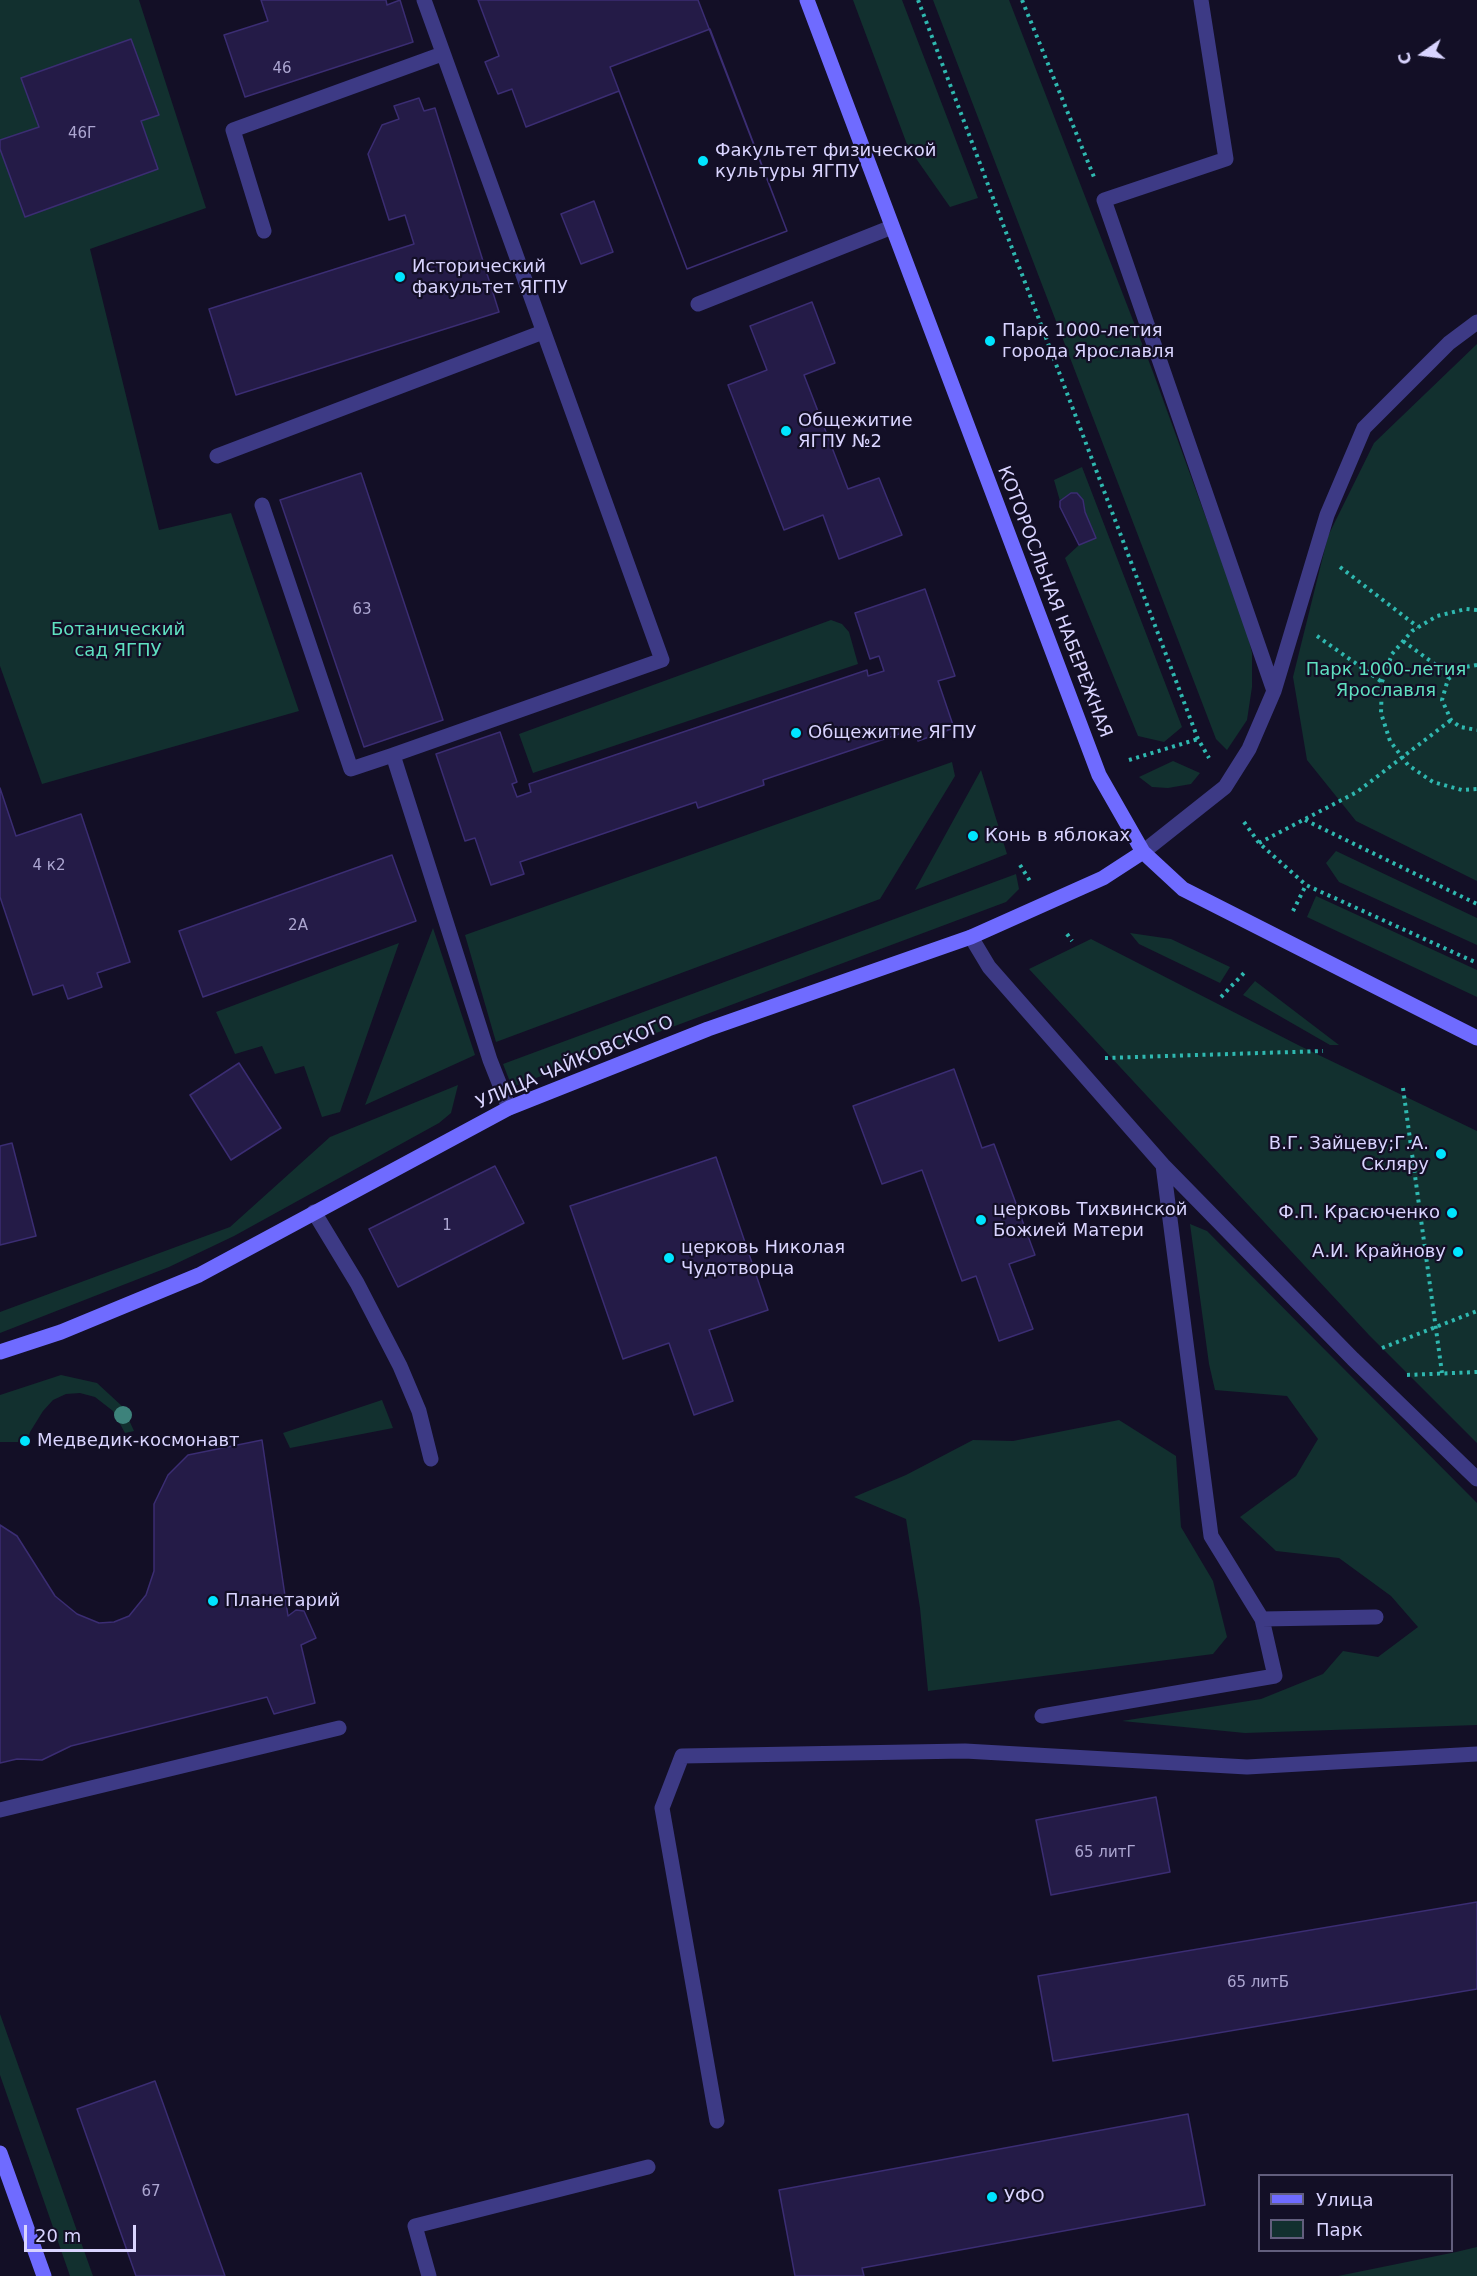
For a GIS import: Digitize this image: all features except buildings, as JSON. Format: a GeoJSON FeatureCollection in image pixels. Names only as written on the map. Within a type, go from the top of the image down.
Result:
{"type":"FeatureCollection","features":[{"type":"Feature","properties":{"kind":"main road","name":"КОТОРОСЛЬНАЯ НАБЕРЕЖНАЯ"},"geometry":{"type":"LineString","coordinates":[[807,0],[1099,774],[1143,852],[1183,889],[1477,1038]]}},
{"type":"Feature","properties":{"kind":"main road","name":"УЛИЦА ЧАЙКОВСКОГО"},"geometry":{"type":"LineString","coordinates":[[0,1352],[61,1332],[158,1294],[199,1275],[509,1108],[708,1029],[971,937],[1103,878],[1143,852]]}},
{"type":"Feature","properties":{"kind":"main road"},"geometry":{"type":"LineString","coordinates":[[0,2153],[41,2275]]}},
{"type":"Feature","properties":{"kind":"lane"},"geometry":{"type":"LineString","coordinates":[[262,505],[351,769],[662,660],[424,0]]}},
{"type":"Feature","properties":{"kind":"lane"},"geometry":{"type":"LineString","coordinates":[[1201,0],[1226,159],[1104,200],[1274,691]]}},
{"type":"Feature","properties":{"kind":"lane"},"geometry":{"type":"LineString","coordinates":[[264,231],[232,130],[442,54]]}},
{"type":"Feature","properties":{"kind":"lane"},"geometry":{"type":"LineString","coordinates":[[698,304],[892,228]]}},
{"type":"Feature","properties":{"kind":"lane"},"geometry":{"type":"LineString","coordinates":[[1143,852],[1225,787],[1250,749],[1274,691],[1327,515],[1364,428],[1449,343],[1477,322]]}},
{"type":"Feature","properties":{"kind":"lane"},"geometry":{"type":"LineString","coordinates":[[217,456],[543,332]]}},
{"type":"Feature","properties":{"kind":"lane"},"geometry":{"type":"LineString","coordinates":[[393,755],[490,1060],[509,1108]]}},
{"type":"Feature","properties":{"kind":"lane"},"geometry":{"type":"LineString","coordinates":[[971,937],[989,967],[1163,1166],[1353,1359],[1477,1479]]}},
{"type":"Feature","properties":{"kind":"lane"},"geometry":{"type":"LineString","coordinates":[[1042,1716],[1275,1676],[1262,1619],[1211,1536],[1163,1166]]}},
{"type":"Feature","properties":{"kind":"lane"},"geometry":{"type":"LineString","coordinates":[[314,1212],[357,1283],[400,1366],[419,1411],[431,1459]]}},
{"type":"Feature","properties":{"kind":"lane"},"geometry":{"type":"LineString","coordinates":[[1262,1619],[1376,1617]]}},
{"type":"Feature","properties":{"kind":"lane"},"geometry":{"type":"LineString","coordinates":[[0,1810],[339,1728]]}},
{"type":"Feature","properties":{"kind":"lane"},"geometry":{"type":"LineString","coordinates":[[717,2121],[662,1809],[682,1756],[965,1751],[1246,1767],[1477,1754]]}},
{"type":"Feature","properties":{"kind":"lane"},"geometry":{"type":"LineString","coordinates":[[429,2276],[415,2226],[648,2168]]}},
{"type":"Feature","properties":{"kind":"path"},"geometry":{"type":"LineString","coordinates":[[918,0],[1198,739],[1209,758]]}},
{"type":"Feature","properties":{"kind":"path"},"geometry":{"type":"LineString","coordinates":[[1022,0],[1104,200]]}},
{"type":"Feature","properties":{"kind":"path"},"geometry":{"type":"LineString","coordinates":[[1338,566],[1418,627]]}},
{"type":"Feature","properties":{"kind":"path"},"geometry":{"type":"LineString","coordinates":[[1477,610],[1466,609],[1437,616],[1418,627],[1403,641],[1392,654],[1382,682],[1381,713],[1390,741],[1408,765],[1433,782],[1462,790],[1477,789]]}},
{"type":"Feature","properties":{"kind":"path"},"geometry":{"type":"LineString","coordinates":[[1311,633],[1382,682]]}},
{"type":"Feature","properties":{"kind":"path"},"geometry":{"type":"LineString","coordinates":[[1403,641],[1451,676]]}},
{"type":"Feature","properties":{"kind":"path"},"geometry":{"type":"LineString","coordinates":[[1477,665],[1465,667],[1451,676],[1443,689],[1443,700],[1451,720],[1460,727],[1477,730]]}},
{"type":"Feature","properties":{"kind":"path"},"geometry":{"type":"LineString","coordinates":[[1259,843],[1349,797],[1451,720]]}},
{"type":"Feature","properties":{"kind":"path"},"geometry":{"type":"LineString","coordinates":[[1129,760],[1198,739]]}},
{"type":"Feature","properties":{"kind":"path"},"geometry":{"type":"LineString","coordinates":[[1304,820],[1477,904]]}},
{"type":"Feature","properties":{"kind":"path"},"geometry":{"type":"LineString","coordinates":[[1244,822],[1259,843],[1306,885],[1477,963]]}},
{"type":"Feature","properties":{"kind":"path"},"geometry":{"type":"LineString","coordinates":[[1020,865],[1034,887]]}},
{"type":"Feature","properties":{"kind":"path"},"geometry":{"type":"LineString","coordinates":[[1293,911],[1306,885]]}},
{"type":"Feature","properties":{"kind":"path"},"geometry":{"type":"LineString","coordinates":[[1067,934],[1072,941]]}},
{"type":"Feature","properties":{"kind":"path"},"geometry":{"type":"LineString","coordinates":[[1221,998],[1244,973]]}},
{"type":"Feature","properties":{"kind":"path"},"geometry":{"type":"LineString","coordinates":[[1068,1059],[1323,1051]]}},
{"type":"Feature","properties":{"kind":"path"},"geometry":{"type":"LineString","coordinates":[[1403,1088],[1442,1373]]}},
{"type":"Feature","properties":{"kind":"path"},"geometry":{"type":"LineString","coordinates":[[1353,1359],[1436,1329],[1477,1311]]}},
{"type":"Feature","properties":{"kind":"path"},"geometry":{"type":"LineString","coordinates":[[1371,1376],[1477,1372]]}},
{"type":"Feature","properties":{"kind":"green space","name":"Ботанический сад ЯГПУ"},"geometry":{"type":"Polygon","coordinates":[[[0,0],[139,0],[206,208],[90,249],[159,530],[231,513],[299,711],[42,784],[0,666],[0,0]]]}},
{"type":"Feature","properties":{"kind":"green space"},"geometry":{"type":"Polygon","coordinates":[[[853,0],[902,0],[978,198],[950,207],[908,147],[853,0]]]}},
{"type":"Feature","properties":{"kind":"green space"},"geometry":{"type":"Polygon","coordinates":[[[933,0],[1009,0],[1153,372],[1246,628],[1252,653],[1252,687],[1247,720],[1227,750],[1216,739],[933,0]]]}},
{"type":"Feature","properties":{"kind":"green space","name":"Парк 1000-летия Ярославля"},"geometry":{"type":"Polygon","coordinates":[[[1477,344],[1477,881],[1356,821],[1307,760],[1293,677],[1328,536],[1374,443],[1477,344]]]}},
{"type":"Feature","properties":{"kind":"green space"},"geometry":{"type":"Polygon","coordinates":[[[1082,467],[1182,727],[1164,742],[1138,736],[1065,558],[1079,545],[1085,512],[1083,500],[1077,494],[1071,493],[1060,501],[1054,480],[1082,467]]]}},
{"type":"Feature","properties":{"kind":"green space"},"geometry":{"type":"Polygon","coordinates":[[[831,620],[842,624],[849,632],[858,664],[533,773],[519,734],[831,620]]]}},
{"type":"Feature","properties":{"kind":"green space"},"geometry":{"type":"Polygon","coordinates":[[[1173,761],[1200,773],[1191,784],[1168,788],[1152,787],[1139,777],[1173,761]]]}},
{"type":"Feature","properties":{"kind":"green space"},"geometry":{"type":"Polygon","coordinates":[[[952,762],[955,776],[880,899],[496,1042],[465,935],[952,762]]]}},
{"type":"Feature","properties":{"kind":"green space"},"geometry":{"type":"Polygon","coordinates":[[[981,770],[1007,854],[915,890],[981,770]]]}},
{"type":"Feature","properties":{"kind":"green space"},"geometry":{"type":"Polygon","coordinates":[[[1336,851],[1477,918],[1477,945],[1339,882],[1326,863],[1336,851]]]}},
{"type":"Feature","properties":{"kind":"green space"},"geometry":{"type":"Polygon","coordinates":[[[1016,874],[1019,889],[1006,902],[512,1087],[503,1064],[1016,874]]]}},
{"type":"Feature","properties":{"kind":"green space"},"geometry":{"type":"Polygon","coordinates":[[[1316,896],[1477,970],[1477,997],[1307,917],[1316,896]]]}},
{"type":"Feature","properties":{"kind":"green space"},"geometry":{"type":"Polygon","coordinates":[[[433,928],[475,1055],[365,1105],[433,928]]]}},
{"type":"Feature","properties":{"kind":"green space"},"geometry":{"type":"Polygon","coordinates":[[[1130,933],[1171,939],[1230,967],[1220,983],[1139,944],[1130,933]]]}},
{"type":"Feature","properties":{"kind":"green space"},"geometry":{"type":"Polygon","coordinates":[[[1091,939],[1300,1046],[1477,1131],[1477,1443],[1369,1335],[1029,969],[1091,939]]]}},
{"type":"Feature","properties":{"kind":"green space"},"geometry":{"type":"Polygon","coordinates":[[[399,943],[340,1112],[322,1117],[304,1066],[275,1074],[262,1046],[235,1054],[216,1012],[399,943]]]}},
{"type":"Feature","properties":{"kind":"green space"},"geometry":{"type":"Polygon","coordinates":[[[1255,981],[1339,1045],[1330,1045],[1243,995],[1255,981]]]}},
{"type":"Feature","properties":{"kind":"green space"},"geometry":{"type":"Polygon","coordinates":[[[458,1085],[451,1113],[439,1123],[234,1236],[169,1267],[0,1333],[0,1312],[230,1227],[330,1137],[458,1085]]]}},
{"type":"Feature","properties":{"kind":"green space"},"geometry":{"type":"Polygon","coordinates":[[[1190,1224],[1207,1231],[1477,1503],[1477,1725],[1245,1733],[1122,1721],[1261,1699],[1323,1674],[1343,1651],[1378,1657],[1418,1627],[1391,1596],[1339,1558],[1276,1551],[1240,1517],[1296,1476],[1318,1439],[1287,1396],[1215,1390],[1209,1364],[1190,1224]]]}},
{"type":"Feature","properties":{"kind":"green space"},"geometry":{"type":"Polygon","coordinates":[[[61,1375],[97,1383],[123,1407],[134,1431],[125,1433],[113,1411],[95,1397],[80,1393],[66,1394],[53,1400],[43,1411],[30,1432],[27,1442],[0,1442],[0,1395],[61,1375]]]}},
{"type":"Feature","properties":{"kind":"green space"},"geometry":{"type":"Polygon","coordinates":[[[382,1400],[393,1428],[290,1448],[283,1433],[382,1400]]]}},
{"type":"Feature","properties":{"kind":"green space"},"geometry":{"type":"Polygon","coordinates":[[[1119,1420],[1176,1456],[1181,1527],[1213,1581],[1227,1637],[1213,1654],[928,1691],[920,1608],[906,1519],[854,1497],[906,1475],[973,1440],[1013,1441],[1119,1420]]]}},
{"type":"Feature","properties":{"kind":"green space"},"geometry":{"type":"Polygon","coordinates":[[[0,2014],[93,2276],[70,2276],[0,2075],[0,2014]]]}},
{"type":"Feature","properties":{"kind":"green space"},"geometry":{"type":"Polygon","coordinates":[[[1477,2247],[1477,2276],[1338,2276],[1456,2252],[1477,2247]]]}},
{"type":"Feature","properties":{"kind":"place","name":"Факультет физической культуры ЯГПУ"},"geometry":{"type":"Point","coordinates":[703,161]}},
{"type":"Feature","properties":{"kind":"place","name":"Исторический факультет ЯГПУ"},"geometry":{"type":"Point","coordinates":[400,277]}},
{"type":"Feature","properties":{"kind":"place","name":"Парк 1000-летия города Ярославля"},"geometry":{"type":"Point","coordinates":[990,341]}},
{"type":"Feature","properties":{"kind":"place","name":"Общежитие ЯГПУ №2"},"geometry":{"type":"Point","coordinates":[786,431]}},
{"type":"Feature","properties":{"kind":"place","name":"Общежитие ЯГПУ"},"geometry":{"type":"Point","coordinates":[796,733]}},
{"type":"Feature","properties":{"kind":"place","name":"Конь в яблоках"},"geometry":{"type":"Point","coordinates":[973,836]}},
{"type":"Feature","properties":{"kind":"place","name":"В.Г. Зайцеву;Г.А. Скляру"},"geometry":{"type":"Point","coordinates":[1441,1154]}},
{"type":"Feature","properties":{"kind":"place","name":"Ф.П. Красюченко"},"geometry":{"type":"Point","coordinates":[1452,1213]}},
{"type":"Feature","properties":{"kind":"place","name":"церковь Тихвинской Божией Матери"},"geometry":{"type":"Point","coordinates":[981,1220]}},
{"type":"Feature","properties":{"kind":"place","name":"А.И. Крайнову"},"geometry":{"type":"Point","coordinates":[1458,1252]}},
{"type":"Feature","properties":{"kind":"place","name":"церковь Николая Чудотворца"},"geometry":{"type":"Point","coordinates":[669,1258]}},
{"type":"Feature","properties":{"kind":"place","name":"Медведик-космонавт"},"geometry":{"type":"Point","coordinates":[25,1441]}},
{"type":"Feature","properties":{"kind":"place","name":"Планетарий"},"geometry":{"type":"Point","coordinates":[213,1601]}},
{"type":"Feature","properties":{"kind":"place","name":"УФО"},"geometry":{"type":"Point","coordinates":[992,2197]}}]}
